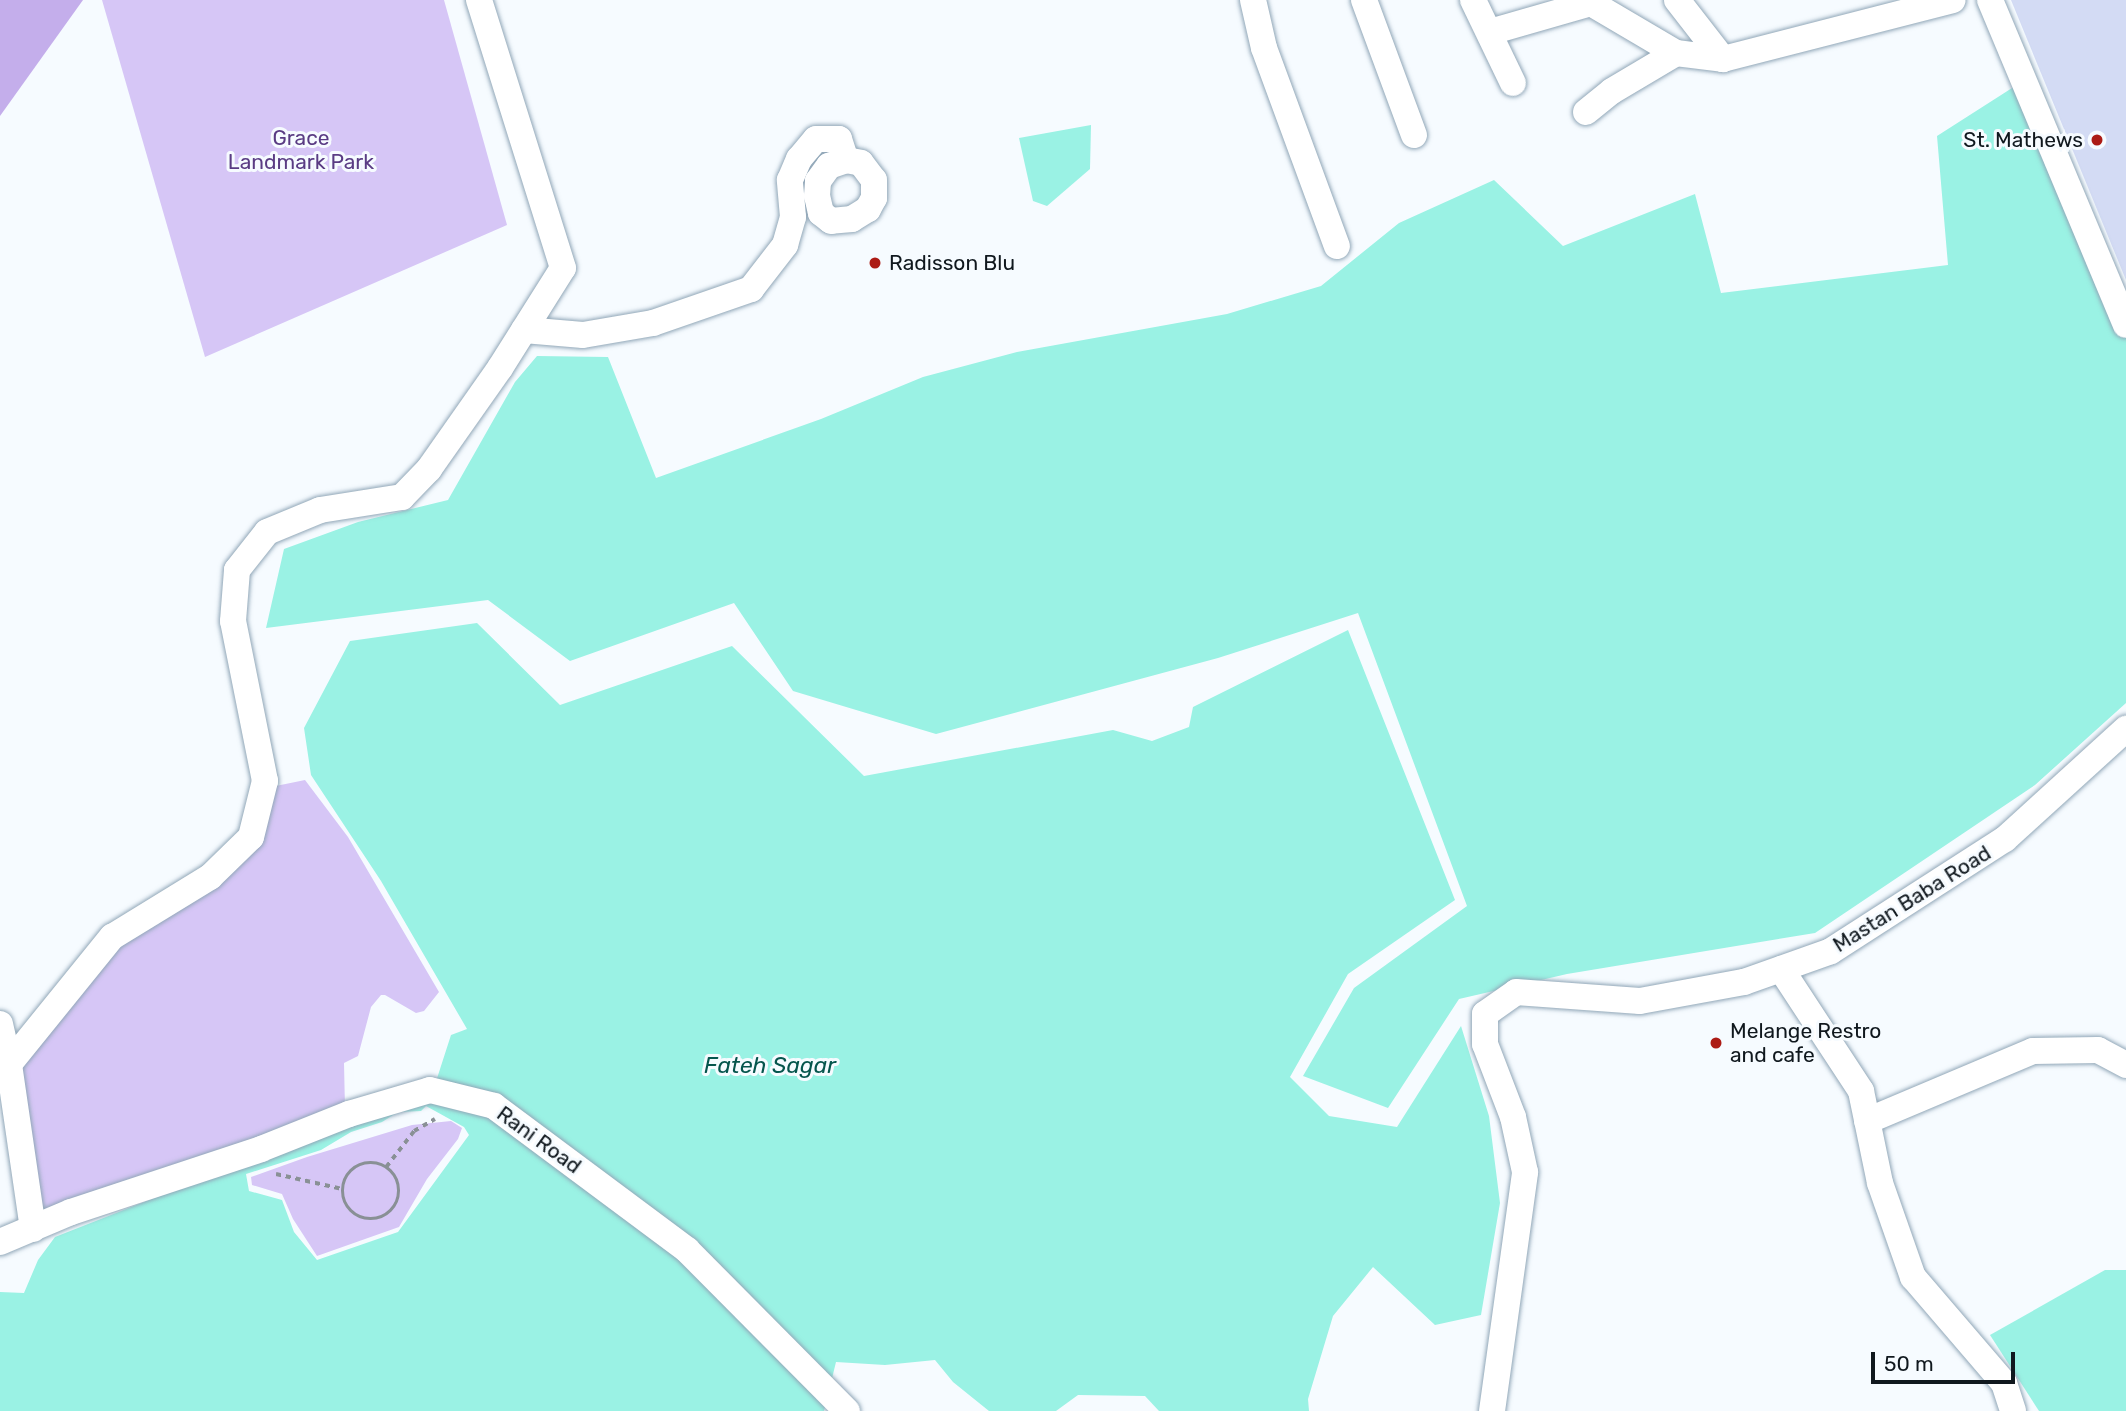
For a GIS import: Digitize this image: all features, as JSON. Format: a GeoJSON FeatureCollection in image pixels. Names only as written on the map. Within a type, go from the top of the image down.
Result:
{"type":"FeatureCollection","features":[{"type":"Feature","properties":{"kind":"street"},"geometry":{"type":"LineString","coordinates":[[9,1064],[112,937],[210,877],[251,837],[265,781],[233,621],[237,570],[267,532],[320,510],[402,497],[429,469],[563,268],[479,0]]}},
{"type":"Feature","properties":{"kind":"street"},"geometry":{"type":"LineString","coordinates":[[1253,0],[1264,48],[1337,246]]}},
{"type":"Feature","properties":{"kind":"street"},"geometry":{"type":"LineString","coordinates":[[1364,0],[1413,135]]}},
{"type":"Feature","properties":{"kind":"street"},"geometry":{"type":"LineString","coordinates":[[1473,0],[1513,83]]}},
{"type":"Feature","properties":{"kind":"street"},"geometry":{"type":"LineString","coordinates":[[1677,0],[1723,59]]}},
{"type":"Feature","properties":{"kind":"street"},"geometry":{"type":"LineString","coordinates":[[1490,32],[1591,3],[1676,53],[1723,59],[1899,6],[1953,0]]}},
{"type":"Feature","properties":{"kind":"street"},"geometry":{"type":"LineString","coordinates":[[1990,0],[2126,325]]}},
{"type":"Feature","properties":{"kind":"street"},"geometry":{"type":"LineString","coordinates":[[1586,112],[1612,91],[1676,53]]}},
{"type":"Feature","properties":{"kind":"street"},"geometry":{"type":"LineString","coordinates":[[524,330],[583,335],[653,323],[751,289],[785,245],[793,217],[790,180],[799,159],[816,139],[839,139],[846,159]]}},
{"type":"Feature","properties":{"kind":"street","name":"Mastan Baba Road"},"geometry":{"type":"LineString","coordinates":[[1492,1411],[1525,1172],[1513,1117],[1485,1044],[1485,1014],[1516,992],[1640,1001],[1744,982],[1831,951],[2005,839],[2126,729]]}},
{"type":"Feature","properties":{"kind":"street"},"geometry":{"type":"LineString","coordinates":[[1781,969],[1861,1091],[1880,1183],[1913,1277],[2004,1383],[2013,1411]]}},
{"type":"Feature","properties":{"kind":"street"},"geometry":{"type":"LineString","coordinates":[[0,1024],[9,1064],[33,1229]]}},
{"type":"Feature","properties":{"kind":"street"},"geometry":{"type":"LineString","coordinates":[[1867,1121],[2033,1051],[2098,1051],[2126,1065]]}},
{"type":"Feature","properties":{"kind":"street","name":"Rani Road"},"geometry":{"type":"LineString","coordinates":[[0,1242],[71,1212],[261,1149],[349,1114],[430,1090],[494,1106],[687,1250],[847,1411]]}},
{"type":"Feature","properties":{"kind":"path"},"geometry":{"type":"LineString","coordinates":[[386,1167],[414,1131],[435,1119]]}},
{"type":"Feature","properties":{"kind":"path"},"geometry":{"type":"LineString","coordinates":[[367,1163],[386,1167],[397,1181],[398,1200],[394,1208],[379,1218],[361,1218],[353,1213],[343,1198],[342,1189],[350,1172],[367,1163]]}},
{"type":"Feature","properties":{"kind":"path"},"geometry":{"type":"LineString","coordinates":[[276,1174],[342,1189]]}},
{"type":"Feature","properties":{"kind":"green space","name":"Grace Landmark Park"},"geometry":{"type":"Polygon","coordinates":[[[102,0],[444,0],[507,225],[205,357],[102,0]]]}},
{"type":"Feature","properties":{"kind":"green space"},"geometry":{"type":"Polygon","coordinates":[[[305,780],[348,837],[439,992],[424,1011],[416,1013],[385,995],[381,995],[371,1007],[358,1056],[344,1063],[345,1109],[40,1215],[19,1067],[117,942],[207,889],[271,787],[305,780]]]}},
{"type":"Feature","properties":{"kind":"green space"},"geometry":{"type":"Polygon","coordinates":[[[451,1121],[462,1128],[458,1139],[427,1179],[399,1227],[317,1256],[293,1219],[282,1194],[252,1185],[251,1177],[307,1157],[412,1125],[451,1121]]]}},
{"type":"Feature","properties":{"kind":"shaded area"},"geometry":{"type":"Polygon","coordinates":[[[0,0],[83,0],[0,116],[0,0]]]}},
{"type":"Feature","properties":{"kind":"water"},"geometry":{"type":"Polygon","coordinates":[[[2023,81],[2126,318],[2126,703],[2035,785],[1815,933],[1567,974],[1459,999],[1388,1108],[1303,1076],[1354,988],[1467,906],[1358,613],[1218,658],[936,734],[793,691],[734,603],[570,661],[488,600],[266,628],[284,549],[358,522],[448,500],[515,382],[537,356],[608,357],[656,478],[821,419],[923,377],[1017,352],[1227,314],[1321,286],[1399,223],[1494,180],[1563,246],[1695,194],[1721,293],[1948,265],[1937,136],[2023,81]]]}},
{"type":"Feature","properties":{"kind":"water"},"geometry":{"type":"Polygon","coordinates":[[[1091,125],[1090,169],[1047,206],[1033,201],[1019,138],[1091,125]]]}},
{"type":"Feature","properties":{"kind":"water","name":"Fateh Sagar"},"geometry":{"type":"Polygon","coordinates":[[[477,623],[560,705],[732,646],[864,776],[1113,730],[1152,741],[1189,727],[1193,707],[1348,630],[1455,900],[1348,974],[1290,1077],[1329,1116],[1397,1127],[1461,1026],[1489,1116],[1500,1203],[1481,1315],[1435,1325],[1373,1267],[1333,1316],[1308,1399],[1309,1411],[1159,1411],[1145,1396],[1078,1395],[1056,1411],[989,1411],[953,1382],[935,1360],[885,1365],[836,1362],[824,1411],[0,1411],[0,1292],[24,1293],[38,1260],[55,1237],[266,1154],[430,1100],[451,1035],[467,1029],[381,881],[311,775],[304,728],[350,641],[477,623]],[[426,1106],[421,1111],[398,1112],[382,1122],[351,1132],[321,1150],[246,1174],[249,1191],[282,1200],[294,1232],[317,1260],[398,1232],[469,1135],[464,1127],[426,1106]]]}},
{"type":"Feature","properties":{"kind":"water"},"geometry":{"type":"Polygon","coordinates":[[[2105,1270],[2126,1270],[2126,1411],[2039,1411],[1990,1335],[2105,1270]]]}},
{"type":"Feature","properties":{"kind":"building","name":"St. Mathews"},"geometry":{"type":"Polygon","coordinates":[[[2011,0],[2126,0],[2126,280],[2011,0]]]}},
{"type":"Feature","properties":{"kind":"place","name":"St. Mathews"},"geometry":{"type":"Point","coordinates":[2097,140]}},
{"type":"Feature","properties":{"kind":"place","name":"Radisson Blu"},"geometry":{"type":"Point","coordinates":[875,263]}},
{"type":"Feature","properties":{"kind":"place","name":"Melange Restro and cafe"},"geometry":{"type":"Point","coordinates":[1716,1043]}}]}
